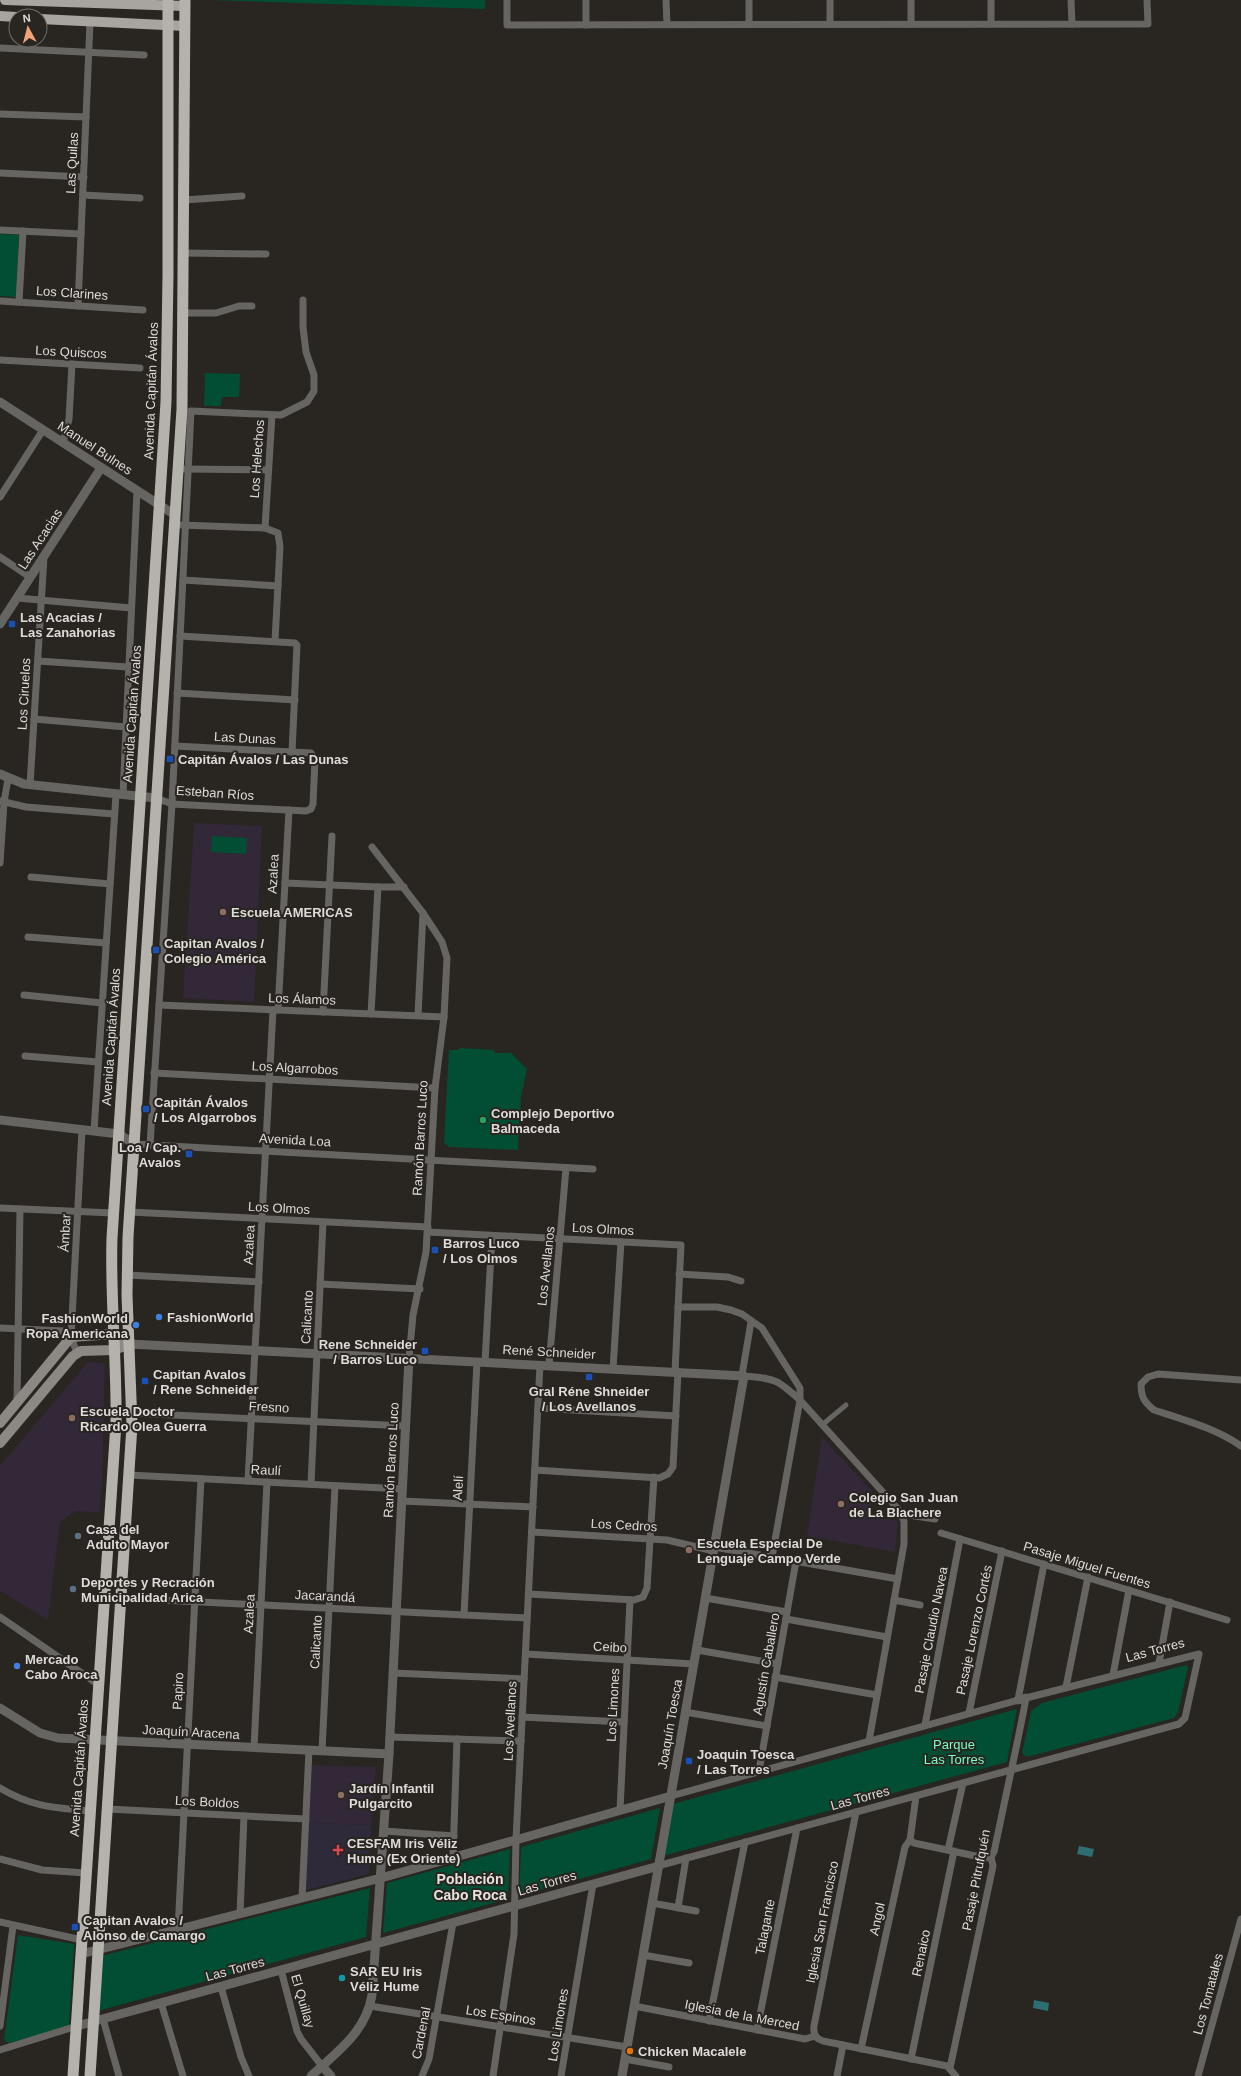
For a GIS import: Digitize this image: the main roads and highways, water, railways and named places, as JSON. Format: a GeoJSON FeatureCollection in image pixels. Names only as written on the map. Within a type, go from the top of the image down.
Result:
{"type":"FeatureCollection","features":[{"type":"Feature","properties":{"kind":"highway","name":"Avenida Capitán Ávalos"},"geometry":{"type":"LineString","coordinates":[[73,2076],[116,1424],[111,1270],[113,1213],[160,506],[167,373],[168,3]]}},
{"type":"Feature","properties":{"kind":"highway"},"geometry":{"type":"LineString","coordinates":[[90,2076],[98,2020],[98,1950],[132,1413],[127,1275],[130,1212],[156,798],[183,469],[185,3]]}},
{"type":"Feature","properties":{"kind":"main road"},"geometry":{"type":"LineString","coordinates":[[5,0],[70,3],[185,3]]}},
{"type":"Feature","properties":{"kind":"main road"},"geometry":{"type":"LineString","coordinates":[[69,21],[70,3]]}},
{"type":"Feature","properties":{"kind":"main road"},"geometry":{"type":"LineString","coordinates":[[48,20],[185,26]]}},
{"type":"Feature","properties":{"kind":"main road"},"geometry":{"type":"LineString","coordinates":[[0,1423],[71,1336],[113,1334],[129,1344]]}},
{"type":"Feature","properties":{"kind":"main road"},"geometry":{"type":"LineString","coordinates":[[0,1443],[77,1353],[86,1350],[114,1350],[129,1344]]}},
{"type":"Feature","properties":{"kind":"water"},"geometry":{"type":"Polygon","coordinates":[[[1079,1846],[1094,1849],[1092,1857],[1077,1854],[1079,1846]]]}},
{"type":"Feature","properties":{"kind":"water"},"geometry":{"type":"Polygon","coordinates":[[[1034,2000],[1049,2003],[1048,2011],[1033,2008],[1034,2000]]]}},
{"type":"Feature","properties":{"kind":"place","name":"Las Acacias / Las Zanahorias"},"geometry":{"type":"Point","coordinates":[12,624]}},
{"type":"Feature","properties":{"kind":"place","name":"Capitán Ávalos / Las Dunas"},"geometry":{"type":"Point","coordinates":[170,759]}},
{"type":"Feature","properties":{"kind":"place","name":"Escuela AMERICAS"},"geometry":{"type":"Point","coordinates":[223,912]}},
{"type":"Feature","properties":{"kind":"place","name":"Capitan Avalos / Colegio América"},"geometry":{"type":"Point","coordinates":[156,950]}},
{"type":"Feature","properties":{"kind":"place","name":"Capitán Ávalos / Los Algarrobos"},"geometry":{"type":"Point","coordinates":[146,1109]}},
{"type":"Feature","properties":{"kind":"place","name":"Complejo Deportivo Balmaceda"},"geometry":{"type":"Point","coordinates":[483,1120]}},
{"type":"Feature","properties":{"kind":"place","name":"Loa / Cap. Avalos"},"geometry":{"type":"Point","coordinates":[189,1154]}},
{"type":"Feature","properties":{"kind":"place","name":"Barros Luco / Los Olmos"},"geometry":{"type":"Point","coordinates":[435,1250]}},
{"type":"Feature","properties":{"kind":"place","name":"FashionWorld"},"geometry":{"type":"Point","coordinates":[159,1317]}},
{"type":"Feature","properties":{"kind":"place","name":"FashionWorld Ropa Americana"},"geometry":{"type":"Point","coordinates":[136,1325]}},
{"type":"Feature","properties":{"kind":"place","name":"Rene Schneider / Barros Luco"},"geometry":{"type":"Point","coordinates":[425,1351]}},
{"type":"Feature","properties":{"kind":"place","name":"Gral Réne Shneider / Los Avellanos"},"geometry":{"type":"Point","coordinates":[589,1377]}},
{"type":"Feature","properties":{"kind":"place","name":"Capitan Avalos / Rene Schneider"},"geometry":{"type":"Point","coordinates":[145,1381]}},
{"type":"Feature","properties":{"kind":"place","name":"Escuela Doctor Ricardo Olea Guerra"},"geometry":{"type":"Point","coordinates":[72,1418]}},
{"type":"Feature","properties":{"kind":"place","name":"Colegio San Juan de La Blachere"},"geometry":{"type":"Point","coordinates":[841,1504]}},
{"type":"Feature","properties":{"kind":"place","name":"Casa del Adulto Mayor"},"geometry":{"type":"Point","coordinates":[78,1536]}},
{"type":"Feature","properties":{"kind":"place","name":"Escuela Especial De Lenguaje Campo Verde"},"geometry":{"type":"Point","coordinates":[689,1550]}},
{"type":"Feature","properties":{"kind":"place","name":"Deportes y Recración Municipalidad Arica"},"geometry":{"type":"Point","coordinates":[73,1589]}},
{"type":"Feature","properties":{"kind":"place","name":"Mercado Cabo Aroca"},"geometry":{"type":"Point","coordinates":[17,1666]}},
{"type":"Feature","properties":{"kind":"place","name":"Joaquin Toesca / Las Torres"},"geometry":{"type":"Point","coordinates":[689,1761]}},
{"type":"Feature","properties":{"kind":"place","name":"Jardín Infantil Pulgarcito"},"geometry":{"type":"Point","coordinates":[341,1795]}},
{"type":"Feature","properties":{"kind":"place","name":"CESFAM Iris Véliz Hume (Ex Oriente)"},"geometry":{"type":"Point","coordinates":[338,1850]}},
{"type":"Feature","properties":{"kind":"place","name":"Capitan Avalos / Alonso de Camargo"},"geometry":{"type":"Point","coordinates":[75,1927]}},
{"type":"Feature","properties":{"kind":"place","name":"SAR EU Iris Véliz Hume"},"geometry":{"type":"Point","coordinates":[342,1978]}},
{"type":"Feature","properties":{"kind":"place","name":"Chicken Macalele"},"geometry":{"type":"Point","coordinates":[630,2051]}},
{"type":"Feature","properties":{"kind":"district","name":"Población Cabo Roca"},"geometry":{"type":"Point","coordinates":[470,1888]}},
{"type":"Feature","properties":{"kind":"park label","name":"Parque Las Torres"},"geometry":{"type":"Point","coordinates":[954,1752]}}]}
